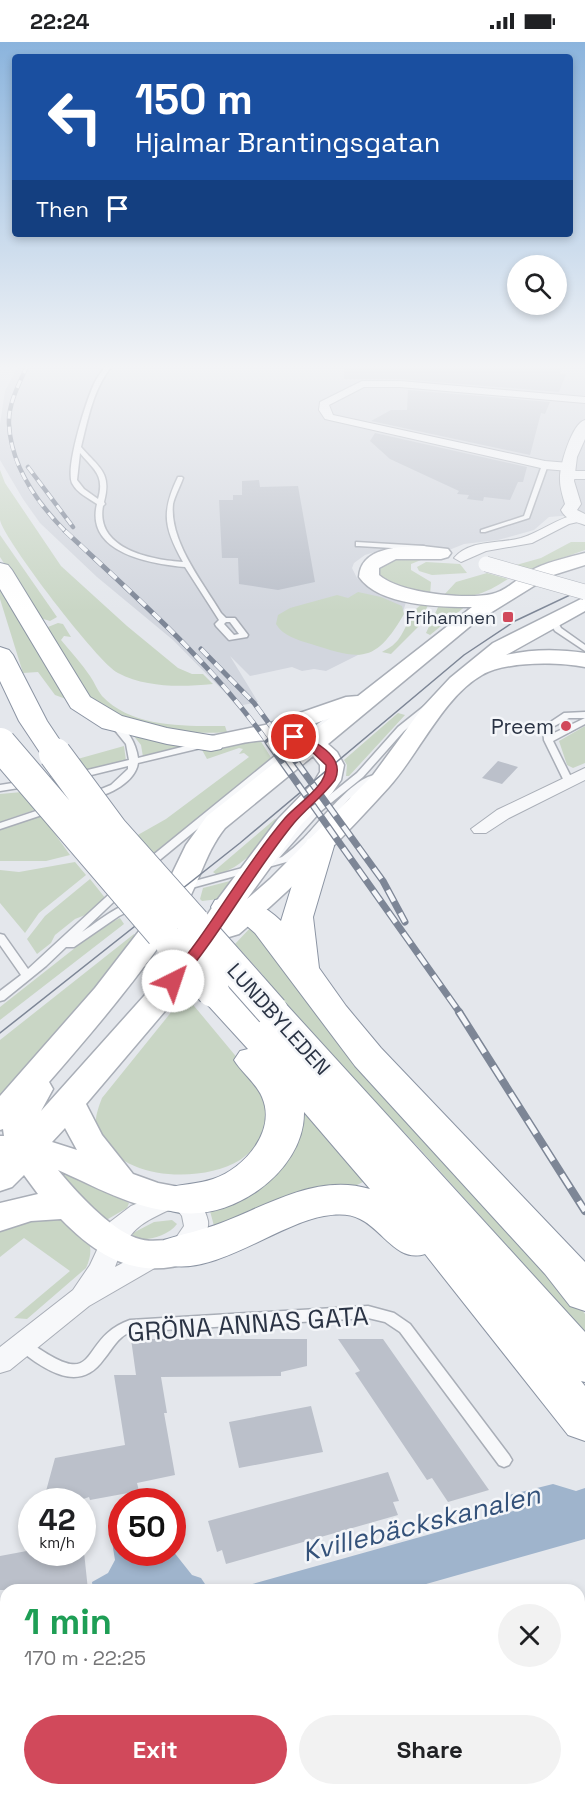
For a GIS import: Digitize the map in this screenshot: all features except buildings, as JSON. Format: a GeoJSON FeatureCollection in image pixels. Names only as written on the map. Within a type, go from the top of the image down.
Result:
{"type":"FeatureCollection","features":[{"type":"Feature","properties":{"kind":"highway"},"geometry":{"type":"LineString","coordinates":[[0,570],[73,693],[88,709],[112,722],[167,736],[211,743]]}},
{"type":"Feature","properties":{"kind":"highway","name":"LUNDBYLEDEN"},"geometry":{"type":"LineString","coordinates":[[0,655],[33,721],[55,754],[253,1025],[507,1322],[578,1394]]}},
{"type":"Feature","properties":{"kind":"highway","name":"LUNDBYLEDEN"},"geometry":{"type":"LineString","coordinates":[[0,744],[213,991],[253,1025]]}},
{"type":"Feature","properties":{"kind":"highway"},"geometry":{"type":"LineString","coordinates":[[302,969],[297,917],[319,846]]}},
{"type":"Feature","properties":{"kind":"highway"},"geometry":{"type":"LineString","coordinates":[[239,909],[267,926],[368,1057],[560,1262],[585,1294]]}},
{"type":"Feature","properties":{"kind":"highway"},"geometry":{"type":"LineString","coordinates":[[176,1199],[215,1194],[239,1184],[269,1157],[281,1135],[285,1111],[253,1025]]}},
{"type":"Feature","properties":{"kind":"highway"},"geometry":{"type":"LineString","coordinates":[[167,1253],[222,1240],[316,1201],[347,1199],[369,1206],[391,1217],[402,1227],[519,1366],[578,1394]]}},
{"type":"Feature","properties":{"kind":"main road"},"geometry":{"type":"LineString","coordinates":[[451,555],[412,552],[387,555],[370,565],[369,577],[382,587],[422,598],[460,602],[495,600]]}},
{"type":"Feature","properties":{"kind":"main road"},"geometry":{"type":"LineString","coordinates":[[0,1118],[167,916],[182,888],[193,854],[207,832],[227,812],[306,743],[371,698],[448,633],[495,600],[543,572],[581,559]]}},
{"type":"Feature","properties":{"kind":"main road"},"geometry":{"type":"LineString","coordinates":[[502,662],[585,603]]}},
{"type":"Feature","properties":{"kind":"main road"},"geometry":{"type":"LineString","coordinates":[[13,1148],[69,1102],[197,953],[239,909],[319,846],[393,766],[431,712],[450,690],[501,648],[555,624],[585,615]]}},
{"type":"Feature","properties":{"kind":"main road"},"geometry":{"type":"LineString","coordinates":[[469,673],[502,662],[556,656],[585,660]]}},
{"type":"Feature","properties":{"kind":"main road"},"geometry":{"type":"LineString","coordinates":[[211,743],[268,732],[371,698]]}},
{"type":"Feature","properties":{"kind":"main road"},"geometry":{"type":"LineString","coordinates":[[239,909],[257,867],[290,820],[329,780],[333,772],[332,765],[306,743],[268,732]]}},
{"type":"Feature","properties":{"kind":"main road"},"geometry":{"type":"LineString","coordinates":[[167,916],[211,907],[239,909]]}},
{"type":"Feature","properties":{"kind":"main road"},"geometry":{"type":"LineString","coordinates":[[0,1178],[20,1129],[22,1117],[60,1048]]}},
{"type":"Feature","properties":{"kind":"main road"},"geometry":{"type":"LineString","coordinates":[[69,1102],[89,1142],[126,1186]]}},
{"type":"Feature","properties":{"kind":"main road"},"geometry":{"type":"LineString","coordinates":[[13,1148],[61,1156],[126,1186],[176,1199]]}},
{"type":"Feature","properties":{"kind":"main road"},"geometry":{"type":"LineString","coordinates":[[13,1148],[69,1205],[112,1241],[134,1252],[167,1253]]}},
{"type":"Feature","properties":{"kind":"main road"},"geometry":{"type":"LineString","coordinates":[[0,1217],[40,1207],[69,1205]]}},
{"type":"Feature","properties":{"kind":"street"},"geometry":{"type":"LineString","coordinates":[[468,448],[574,472]]}},
{"type":"Feature","properties":{"kind":"street"},"geometry":{"type":"LineString","coordinates":[[574,448],[570,457],[577,481],[585,494]]}},
{"type":"Feature","properties":{"kind":"street"},"geometry":{"type":"LineString","coordinates":[[574,472],[567,481],[573,504],[569,510],[581,519]]}},
{"type":"Feature","properties":{"kind":"street"},"geometry":{"type":"LineString","coordinates":[[451,555],[529,539],[560,521],[581,519]]}},
{"type":"Feature","properties":{"kind":"street"},"geometry":{"type":"LineString","coordinates":[[451,555],[585,592]]}},
{"type":"Feature","properties":{"kind":"street"},"geometry":{"type":"LineString","coordinates":[[480,829],[503,814],[585,773]]}},
{"type":"Feature","properties":{"kind":"street"},"geometry":{"type":"LineString","coordinates":[[0,1362],[80,1299],[190,1240],[197,1228],[196,1215],[176,1199],[127,1221],[112,1241],[101,1269],[80,1299]]}},
{"type":"Feature","properties":{"kind":"lane"},"geometry":{"type":"LineString","coordinates":[[79,448],[73,477],[77,486],[102,504]]}},
{"type":"Feature","properties":{"kind":"lane"},"geometry":{"type":"LineString","coordinates":[[79,448],[104,480],[99,518],[106,533],[118,548],[155,560],[189,565]]}},
{"type":"Feature","properties":{"kind":"lane"},"geometry":{"type":"LineString","coordinates":[[483,531],[527,517],[545,465]]}},
{"type":"Feature","properties":{"kind":"lane"},"geometry":{"type":"LineString","coordinates":[[180,478],[170,504],[170,524],[179,549],[218,614],[224,620]]}},
{"type":"Feature","properties":{"kind":"lane"},"geometry":{"type":"LineString","coordinates":[[359,544],[414,547],[451,555]]}},
{"type":"Feature","properties":{"kind":"lane"},"geometry":{"type":"LineString","coordinates":[[555,624],[585,649]]}},
{"type":"Feature","properties":{"kind":"lane"},"geometry":{"type":"LineString","coordinates":[[257,867],[285,847],[318,809],[360,775],[401,729],[450,690]]}},
{"type":"Feature","properties":{"kind":"lane"},"geometry":{"type":"LineString","coordinates":[[568,782],[548,740],[547,727],[567,715],[585,715]]}},
{"type":"Feature","properties":{"kind":"lane"},"geometry":{"type":"LineString","coordinates":[[548,740],[585,721]]}},
{"type":"Feature","properties":{"kind":"lane"},"geometry":{"type":"LineString","coordinates":[[71,802],[114,787],[128,775],[134,763],[134,749],[129,740],[112,722]]}},
{"type":"Feature","properties":{"kind":"lane"},"geometry":{"type":"LineString","coordinates":[[0,788],[75,776],[211,743]]}},
{"type":"Feature","properties":{"kind":"lane"},"geometry":{"type":"LineString","coordinates":[[42,964],[157,856],[306,743]]}},
{"type":"Feature","properties":{"kind":"lane"},"geometry":{"type":"LineString","coordinates":[[2,990],[27,976],[115,914],[143,900],[286,859],[346,797],[393,766]]}},
{"type":"Feature","properties":{"kind":"lane"},"geometry":{"type":"LineString","coordinates":[[0,826],[61,806]]}},
{"type":"Feature","properties":{"kind":"lane"},"geometry":{"type":"LineString","coordinates":[[0,937],[27,976]]}},
{"type":"Feature","properties":{"kind":"lane","name":"GRÖNA ANNAS GATA"},"geometry":{"type":"LineString","coordinates":[[21,1344],[50,1366],[73,1370],[92,1364],[110,1336],[118,1329],[130,1326],[368,1312],[389,1317],[405,1328],[504,1460]]}},
{"type":"Feature","properties":{"kind":"shaded area"},"geometry":{"type":"Polygon","coordinates":[[[0,448],[585,448],[585,514],[549,517],[534,530],[498,540],[464,544],[449,550],[392,543],[388,548],[365,555],[354,563],[352,568],[357,578],[372,588],[407,599],[401,618],[380,644],[326,671],[314,669],[302,671],[292,667],[250,676],[230,656],[258,702],[238,706],[173,640],[97,577],[40,523],[0,460],[0,448]]]}},
{"type":"Feature","properties":{"kind":"green space"},"geometry":{"type":"Polygon","coordinates":[[[0,470],[5,483],[61,566],[127,626],[178,668],[192,674],[203,674],[213,684],[177,686],[152,684],[129,678],[108,665],[53,601],[5,532],[0,520],[0,470]]]}},
{"type":"Feature","properties":{"kind":"green space"},"geometry":{"type":"Polygon","coordinates":[[[0,535],[57,617],[50,621],[40,618],[0,557],[0,535]]]}},
{"type":"Feature","properties":{"kind":"green space"},"geometry":{"type":"Polygon","coordinates":[[[571,542],[585,542],[585,550],[525,571],[509,567],[541,558],[571,542]]]}},
{"type":"Feature","properties":{"kind":"green space"},"geometry":{"type":"Polygon","coordinates":[[[392,557],[426,558],[411,564],[411,570],[431,582],[430,595],[381,583],[375,566],[392,557]]]}},
{"type":"Feature","properties":{"kind":"green space"},"geometry":{"type":"Polygon","coordinates":[[[426,562],[460,564],[467,573],[432,575],[419,571],[417,567],[426,562]]]}},
{"type":"Feature","properties":{"kind":"green space"},"geometry":{"type":"Polygon","coordinates":[[[487,573],[508,579],[492,589],[477,594],[443,596],[456,582],[487,573]]]}},
{"type":"Feature","properties":{"kind":"green space"},"geometry":{"type":"Polygon","coordinates":[[[0,587],[66,699],[55,695],[38,672],[23,673],[0,599],[0,587]]]}},
{"type":"Feature","properties":{"kind":"green space"},"geometry":{"type":"Polygon","coordinates":[[[358,592],[381,597],[402,606],[404,614],[384,642],[375,650],[365,654],[343,653],[301,641],[287,635],[276,624],[278,615],[290,608],[337,595],[348,598],[358,592]]]}},
{"type":"Feature","properties":{"kind":"green space"},"geometry":{"type":"Polygon","coordinates":[[[423,604],[428,605],[419,626],[391,654],[382,652],[398,640],[412,615],[423,604]]]}},
{"type":"Feature","properties":{"kind":"green space"},"geometry":{"type":"Polygon","coordinates":[[[439,605],[467,605],[430,635],[426,633],[439,605]]]}},
{"type":"Feature","properties":{"kind":"green space"},"geometry":{"type":"Polygon","coordinates":[[[58,623],[63,624],[71,637],[64,636],[61,640],[87,672],[102,696],[114,706],[144,720],[176,725],[225,726],[227,732],[169,730],[129,720],[111,712],[94,701],[72,675],[49,632],[48,627],[58,623]]]}},
{"type":"Feature","properties":{"kind":"green space"},"geometry":{"type":"Polygon","coordinates":[[[398,713],[405,715],[349,776],[346,776],[347,765],[344,760],[398,713]]]}},
{"type":"Feature","properties":{"kind":"green space"},"geometry":{"type":"Polygon","coordinates":[[[585,726],[585,763],[573,768],[567,765],[559,741],[585,726]]]}},
{"type":"Feature","properties":{"kind":"green space"},"geometry":{"type":"Polygon","coordinates":[[[133,735],[189,744],[143,757],[141,745],[133,735]]]}},
{"type":"Feature","properties":{"kind":"green space"},"geometry":{"type":"Polygon","coordinates":[[[260,740],[272,759],[151,855],[136,836],[166,819],[249,757],[244,753],[239,754],[243,749],[239,748],[207,759],[201,748],[260,740]]]}},
{"type":"Feature","properties":{"kind":"green space"},"geometry":{"type":"Polygon","coordinates":[[[124,746],[126,761],[84,771],[74,760],[124,746]]]}},
{"type":"Feature","properties":{"kind":"green space"},"geometry":{"type":"Polygon","coordinates":[[[22,792],[37,809],[0,822],[0,794],[22,792]]]}},
{"type":"Feature","properties":{"kind":"green space"},"geometry":{"type":"Polygon","coordinates":[[[42,816],[70,855],[46,861],[0,861],[0,830],[42,816]]]}},
{"type":"Feature","properties":{"kind":"green space"},"geometry":{"type":"Polygon","coordinates":[[[275,819],[279,820],[245,860],[228,871],[217,875],[213,872],[275,819]]]}},
{"type":"Feature","properties":{"kind":"green space"},"geometry":{"type":"Polygon","coordinates":[[[75,862],[86,875],[39,913],[25,933],[0,903],[0,870],[19,872],[75,862]]]}},
{"type":"Feature","properties":{"kind":"green space"},"geometry":{"type":"Polygon","coordinates":[[[90,879],[106,899],[88,914],[75,919],[37,954],[27,939],[45,916],[90,879]]]}},
{"type":"Feature","properties":{"kind":"green space"},"geometry":{"type":"Polygon","coordinates":[[[230,881],[231,883],[219,899],[202,901],[200,899],[203,888],[230,881]]]}},
{"type":"Feature","properties":{"kind":"green space"},"geometry":{"type":"Polygon","coordinates":[[[120,918],[124,924],[0,1020],[0,1007],[99,929],[120,918]]]}},
{"type":"Feature","properties":{"kind":"green space"},"geometry":{"type":"Polygon","coordinates":[[[252,926],[569,1292],[585,1314],[585,1332],[419,1148],[295,1017],[262,974],[235,944],[252,926]]]}},
{"type":"Feature","properties":{"kind":"green space"},"geometry":{"type":"Polygon","coordinates":[[[134,934],[139,940],[0,1100],[0,1040],[134,934]]]}},
{"type":"Feature","properties":{"kind":"green space"},"geometry":{"type":"Polygon","coordinates":[[[185,995],[259,1084],[270,1125],[257,1144],[240,1160],[206,1172],[165,1174],[128,1163],[113,1152],[99,1132],[96,1118],[102,1098],[185,995]]]}},
{"type":"Feature","properties":{"kind":"green space"},"geometry":{"type":"Polygon","coordinates":[[[292,1099],[352,1169],[367,1180],[351,1188],[219,1228],[214,1226],[210,1211],[292,1099]]]}},
{"type":"Feature","properties":{"kind":"green space"},"geometry":{"type":"Polygon","coordinates":[[[53,1166],[129,1203],[127,1208],[108,1219],[102,1219],[53,1166]]]}},
{"type":"Feature","properties":{"kind":"green space"},"geometry":{"type":"Polygon","coordinates":[[[47,1216],[67,1222],[83,1232],[88,1239],[90,1257],[86,1268],[27,1319],[14,1318],[70,1271],[24,1238],[0,1257],[0,1232],[14,1223],[47,1216]]]}},
{"type":"Feature","properties":{"kind":"green space"},"geometry":{"type":"Polygon","coordinates":[[[172,1220],[177,1224],[163,1235],[144,1239],[133,1238],[133,1233],[154,1222],[172,1220]]]}},
{"type":"Feature","properties":{"kind":"water"},"geometry":{"type":"Polygon","coordinates":[[[553,1484],[576,1491],[585,1488],[585,1539],[426,1584],[252,1584],[513,1511],[505,1496],[553,1484]]]}},
{"type":"Feature","properties":{"kind":"water"},"geometry":{"type":"Polygon","coordinates":[[[112,1566],[185,1566],[192,1575],[201,1578],[205,1584],[92,1584],[108,1573],[112,1566]]]}},
{"type":"Feature","properties":{"kind":"tram line"},"geometry":{"type":"LineString","coordinates":[[0,1033],[240,843],[464,655],[515,621],[585,588]]}},
{"type":"Feature","properties":{"kind":"railway"},"geometry":{"type":"LineString","coordinates":[[13,448],[20,469],[36,497],[66,532]]}},
{"type":"Feature","properties":{"kind":"railway"},"geometry":{"type":"LineString","coordinates":[[28,467],[73,527]]}},
{"type":"Feature","properties":{"kind":"railway"},"geometry":{"type":"LineString","coordinates":[[66,532],[173,632],[223,686],[269,744]]}},
{"type":"Feature","properties":{"kind":"railway"},"geometry":{"type":"LineString","coordinates":[[201,649],[254,703],[284,744]]}},
{"type":"Feature","properties":{"kind":"railway"},"geometry":{"type":"LineString","coordinates":[[268,742],[460,1013]]}},
{"type":"Feature","properties":{"kind":"railway"},"geometry":{"type":"LineString","coordinates":[[282,742],[383,881],[405,922]]}},
{"type":"Feature","properties":{"kind":"railway"},"geometry":{"type":"LineString","coordinates":[[459,1012],[585,1211]]}},
{"type":"Feature","properties":{"kind":"place","name":"Frihamnen"},"geometry":{"type":"Point","coordinates":[508,617]}},
{"type":"Feature","properties":{"kind":"place","name":"Preem"},"geometry":{"type":"Point","coordinates":[566,726]}},
{"type":"Feature","properties":{"kind":"route"},"geometry":{"type":"LineString","coordinates":[[173,981],[197,953],[216,922],[290,820],[322,788],[333,772],[332,765],[321,752],[313,745],[294,737]]}},
{"type":"Feature","properties":{"kind":"water label","name":"Kvillebäckskanalen"},"geometry":{"type":"Point","coordinates":[421,1523]}}]}
